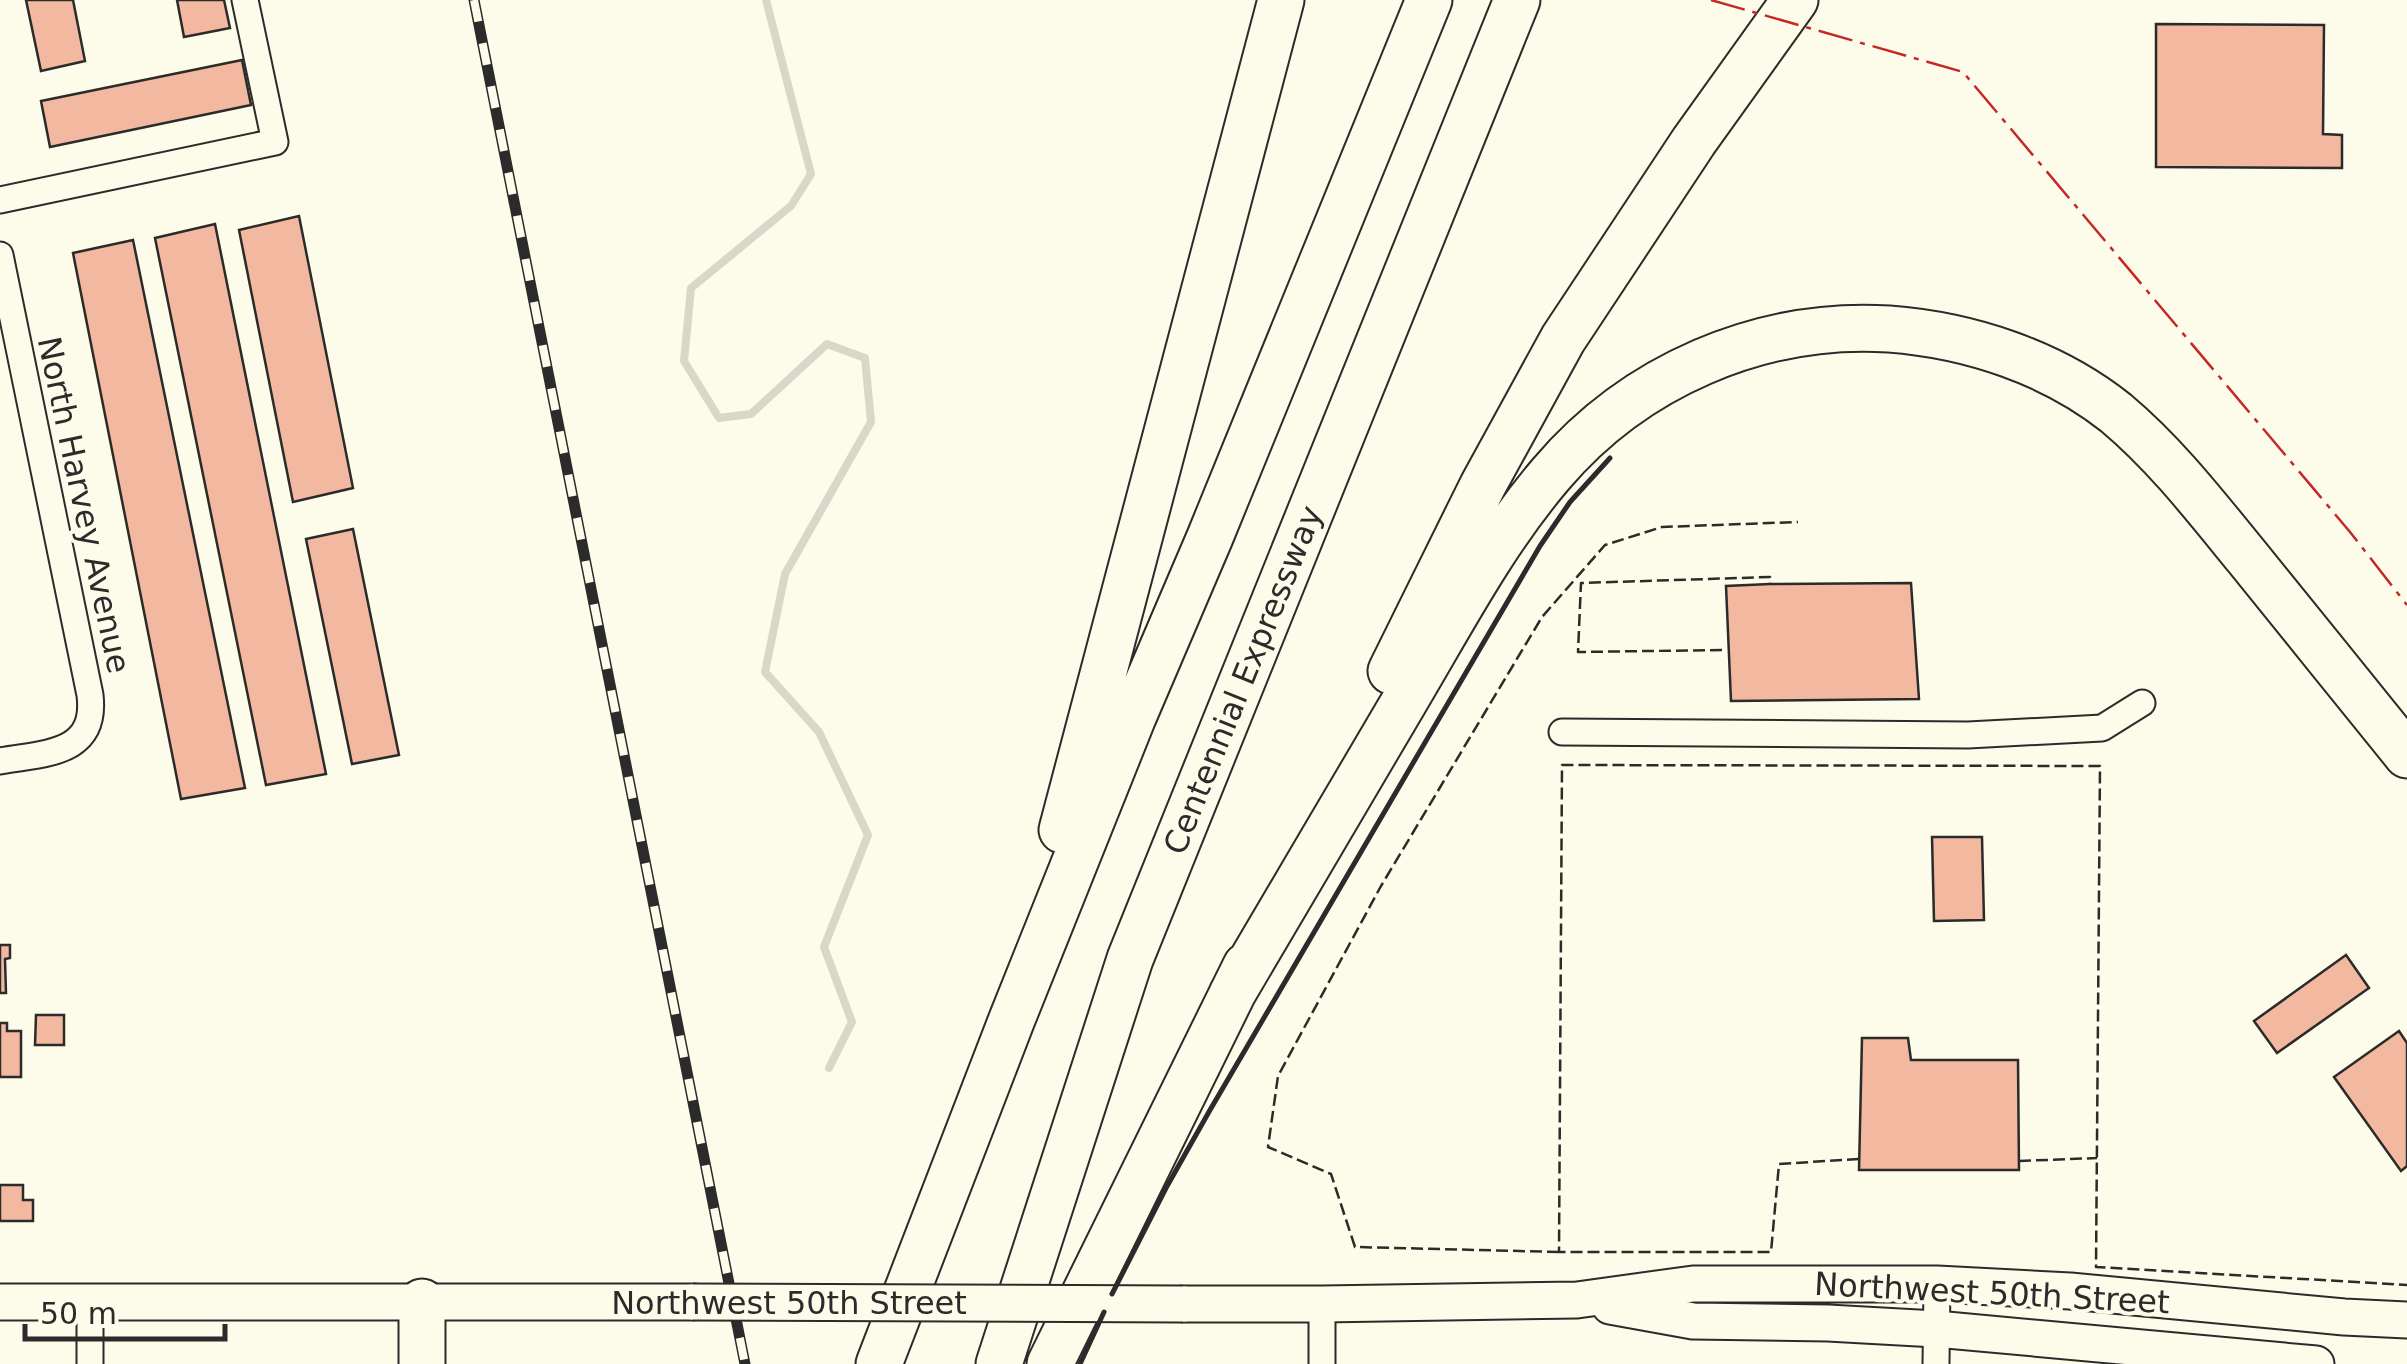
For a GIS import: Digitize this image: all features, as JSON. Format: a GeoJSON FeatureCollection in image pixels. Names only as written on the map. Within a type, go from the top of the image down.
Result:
{"type":"FeatureCollection","features":[{"type":"Feature","properties":{"kind":"highway"},"geometry":{"type":"LineString","coordinates":[[1012,1020],[1280,0]]}},
{"type":"Feature","properties":{"kind":"highway"},"geometry":{"type":"LineString","coordinates":[[879,1364],[1126,735],[1426,0]]}},
{"type":"Feature","properties":{"kind":"highway"},"geometry":{"type":"LineString","coordinates":[[1050,1364],[1482,485],[1564,339],[1694,141],[1795,0]]}},
{"type":"Feature","properties":{"kind":"highway","name":"Centennial Expressway"},"geometry":{"type":"LineString","coordinates":[[999,1364],[1130,959],[1517,2]]}},
{"type":"Feature","properties":{"kind":"highway"},"geometry":{"type":"LineString","coordinates":[[1232,994],[1488,559],[1548,477],[1593,431],[1652,387],[1700,362],[1779,336],[1847,328],[1933,334],[1998,350],[2083,390],[2141,435],[2188,484],[2407,755]]}},
{"type":"Feature","properties":{"kind":"highway"},"geometry":{"type":"LineString","coordinates":[[422,1302],[422,1364]]}},
{"type":"Feature","properties":{"kind":"main road","name":"Northwest 50th Street"},"geometry":{"type":"LineString","coordinates":[[0,1302],[1322,1304],[1577,1300],[1693,1284],[1937,1284],[2407,1320]]}},
{"type":"Feature","properties":{"kind":"main road","name":"Northwest 50th Street"},"geometry":{"type":"LineString","coordinates":[[1577,1300],[1693,1320],[1828,1323],[1936,1347],[2316,1364]]}},
{"type":"Feature","properties":{"kind":"street"},"geometry":{"type":"LineString","coordinates":[[0,200],[275,142],[245,0]]}},
{"type":"Feature","properties":{"kind":"street","name":"North Harvey Avenue"},"geometry":{"type":"LineString","coordinates":[[0,255],[92,715],[86,732],[74,743],[0,761]]}},
{"type":"Feature","properties":{"kind":"street"},"geometry":{"type":"LineString","coordinates":[[1562,732],[1968,735],[2102,728],[2142,703]]}},
{"type":"Feature","properties":{"kind":"street"},"geometry":{"type":"LineString","coordinates":[[1936,1347],[1937,1284]]}},
{"type":"Feature","properties":{"kind":"street"},"geometry":{"type":"LineString","coordinates":[[90,1302],[90,1364]]}},
{"type":"Feature","properties":{"kind":"street"},"geometry":{"type":"LineString","coordinates":[[1322,1304],[1322,1364]]}},
{"type":"Feature","properties":{"kind":"building"},"geometry":{"type":"Polygon","coordinates":[[[26,0],[73,0],[85,61],[41,71],[26,0]]]}},
{"type":"Feature","properties":{"kind":"building"},"geometry":{"type":"Polygon","coordinates":[[[177,0],[224,0],[230,28],[184,37],[177,0]]]}},
{"type":"Feature","properties":{"kind":"building"},"geometry":{"type":"Polygon","coordinates":[[[2156,24],[2324,25],[2323,134],[2342,135],[2342,168],[2156,167],[2156,24]]]}},
{"type":"Feature","properties":{"kind":"building"},"geometry":{"type":"Polygon","coordinates":[[[242,60],[251,105],[50,147],[41,101],[242,60]]]}},
{"type":"Feature","properties":{"kind":"building"},"geometry":{"type":"Polygon","coordinates":[[[299,216],[353,488],[293,502],[239,230],[299,216]]]}},
{"type":"Feature","properties":{"kind":"building"},"geometry":{"type":"Polygon","coordinates":[[[215,224],[326,774],[266,785],[155,238],[215,224]]]}},
{"type":"Feature","properties":{"kind":"building"},"geometry":{"type":"Polygon","coordinates":[[[133,240],[245,788],[181,799],[73,253],[133,240]]]}},
{"type":"Feature","properties":{"kind":"building"},"geometry":{"type":"Polygon","coordinates":[[[353,529],[399,755],[352,764],[306,539],[353,529]]]}},
{"type":"Feature","properties":{"kind":"building"},"geometry":{"type":"Polygon","coordinates":[[[1911,583],[1919,699],[1731,701],[1726,586],[1911,583]]]}},
{"type":"Feature","properties":{"kind":"building"},"geometry":{"type":"Polygon","coordinates":[[[1932,837],[1982,837],[1984,920],[1934,921],[1932,837]]]}},
{"type":"Feature","properties":{"kind":"building"},"geometry":{"type":"Polygon","coordinates":[[[0,945],[10,945],[10,958],[5,959],[6,993],[0,993],[0,945]]]}},
{"type":"Feature","properties":{"kind":"building"},"geometry":{"type":"Polygon","coordinates":[[[2346,955],[2369,988],[2277,1053],[2254,1021],[2346,955]]]}},
{"type":"Feature","properties":{"kind":"building"},"geometry":{"type":"Polygon","coordinates":[[[36,1015],[64,1015],[64,1045],[35,1045],[36,1015]]]}},
{"type":"Feature","properties":{"kind":"building"},"geometry":{"type":"Polygon","coordinates":[[[0,1023],[7,1023],[7,1031],[21,1031],[21,1077],[0,1077],[0,1023]]]}},
{"type":"Feature","properties":{"kind":"building"},"geometry":{"type":"Polygon","coordinates":[[[2399,1031],[2407,1043],[2407,1166],[2401,1171],[2334,1077],[2399,1031]]]}},
{"type":"Feature","properties":{"kind":"building"},"geometry":{"type":"Polygon","coordinates":[[[1862,1038],[1908,1038],[1911,1060],[2018,1060],[2019,1170],[1859,1170],[1862,1038]]]}},
{"type":"Feature","properties":{"kind":"building"},"geometry":{"type":"Polygon","coordinates":[[[0,1185],[23,1185],[23,1200],[33,1200],[33,1221],[0,1221],[0,1185]]]}},
{"type":"Feature","properties":{"kind":"waterway"},"geometry":{"type":"LineString","coordinates":[[766,0],[811,174],[791,206],[691,288],[684,361],[719,418],[751,414],[827,344],[865,358],[871,422],[785,574],[765,672],[819,732],[868,835],[824,947],[852,1022],[829,1068]]}},
{"type":"Feature","properties":{"kind":"railway"},"geometry":{"type":"LineString","coordinates":[[474,0],[745,1364]]}},
{"type":"Feature","properties":{"kind":"fence"},"geometry":{"type":"LineString","coordinates":[[1559,1252],[1355,1247],[1331,1174],[1268,1147],[1278,1076],[1381,886],[1542,617],[1605,545],[1662,527],[1798,522]]}},
{"type":"Feature","properties":{"kind":"fence"},"geometry":{"type":"LineString","coordinates":[[1722,650],[1578,652],[1581,583],[1770,577],[1770,584]]}},
{"type":"Feature","properties":{"kind":"fence"},"geometry":{"type":"LineString","coordinates":[[1859,1159],[1779,1164],[1771,1252],[1559,1252],[1562,765],[2100,766],[2096,1267],[2407,1285]]}},
{"type":"Feature","properties":{"kind":"fence"},"geometry":{"type":"LineString","coordinates":[[2019,1161],[2097,1158]]}},
{"type":"Feature","properties":{"kind":"wall"},"geometry":{"type":"LineString","coordinates":[[1112,1294],[1210,1110],[1540,546],[1570,502],[1610,458]]}},
{"type":"Feature","properties":{"kind":"wall"},"geometry":{"type":"LineString","coordinates":[[1080,1364],[1104,1312]]}},
{"type":"Feature","properties":{"kind":"power"},"geometry":{"type":"LineString","coordinates":[[1711,0],[1963,72],[2407,605]]}}]}
